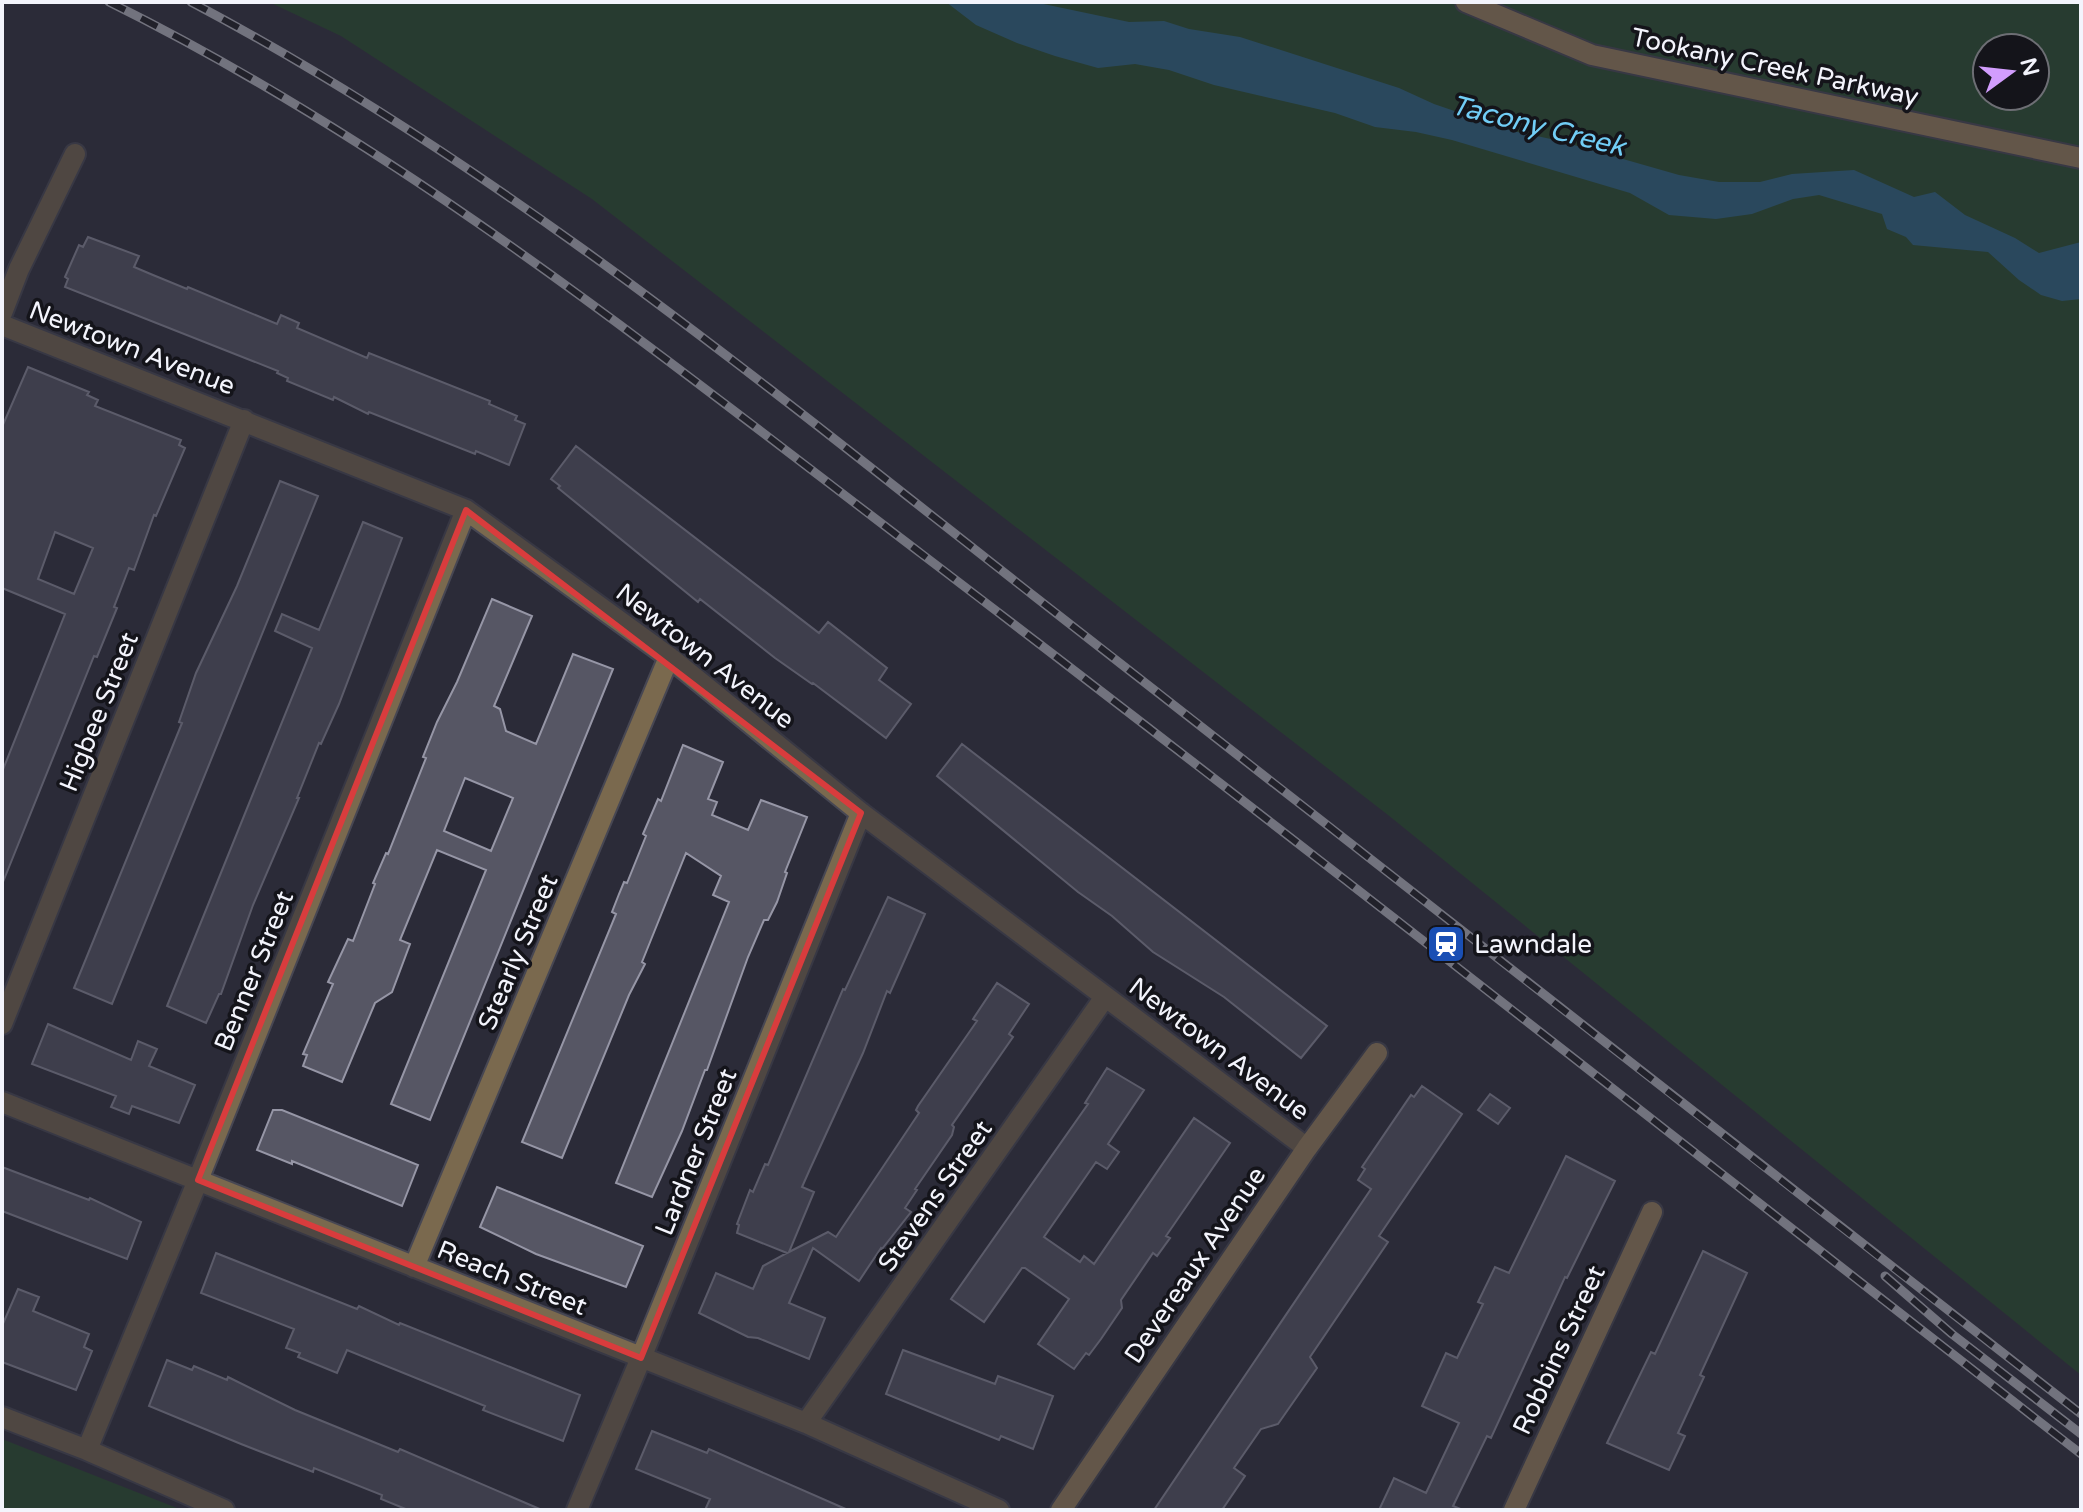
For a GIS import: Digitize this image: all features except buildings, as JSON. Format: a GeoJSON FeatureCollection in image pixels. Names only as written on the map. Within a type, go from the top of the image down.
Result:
{"type":"FeatureCollection","features":[{"type":"Feature","properties":{"kind":"street","name":"Tookany Creek Parkway"},"geometry":{"type":"LineString","coordinates":[[1466,2],[1592,55],[2081,158]]}},
{"type":"Feature","properties":{"kind":"street"},"geometry":{"type":"LineString","coordinates":[[2,313],[19,269],[75,154]]}},
{"type":"Feature","properties":{"kind":"street","name":"Newtown Avenue"},"geometry":{"type":"LineString","coordinates":[[2,325],[466,510],[669,657],[861,813],[1307,1148]]}},
{"type":"Feature","properties":{"kind":"street","name":"Higbee Street"},"geometry":{"type":"LineString","coordinates":[[2,1024],[244,420]]}},
{"type":"Feature","properties":{"kind":"street","name":"Benner Street"},"geometry":{"type":"LineString","coordinates":[[87,1450],[466,510]]}},
{"type":"Feature","properties":{"kind":"street","name":"Stearly Street"},"geometry":{"type":"LineString","coordinates":[[414,1267],[669,657]]}},
{"type":"Feature","properties":{"kind":"street","name":"Lardner Street"},"geometry":{"type":"LineString","coordinates":[[577,1510],[861,813]]}},
{"type":"Feature","properties":{"kind":"street","name":"Stevens Street"},"geometry":{"type":"LineString","coordinates":[[806,1423],[1105,997]]}},
{"type":"Feature","properties":{"kind":"street","name":"Devereaux Avenue"},"geometry":{"type":"LineString","coordinates":[[1061,1510],[1307,1148],[1377,1053]]}},
{"type":"Feature","properties":{"kind":"street","name":"Reach Street"},"geometry":{"type":"LineString","coordinates":[[2,1102],[806,1423],[999,1510]]}},
{"type":"Feature","properties":{"kind":"street","name":"Robbins Street"},"geometry":{"type":"LineString","coordinates":[[1514,1510],[1652,1212]]}},
{"type":"Feature","properties":{"kind":"street"},"geometry":{"type":"LineString","coordinates":[[2,1417],[87,1450],[224,1510]]}},
{"type":"Feature","properties":{"kind":"highlighted area"},"geometry":{"type":"Polygon","coordinates":[[[466,510],[861,813],[641,1358],[198,1180],[466,510]]]}},
{"type":"Feature","properties":{"kind":"green space"},"geometry":{"type":"Polygon","coordinates":[[[269,2],[2081,2],[2081,1375],[1388,815],[592,199],[341,36],[269,2]]]}},
{"type":"Feature","properties":{"kind":"green space"},"geometry":{"type":"Polygon","coordinates":[[[2,1439],[182,1510],[2,1510],[2,1439]]]}},
{"type":"Feature","properties":{"kind":"water"},"geometry":{"type":"Polygon","coordinates":[[[946,2],[1034,2],[1129,22],[1164,21],[1189,29],[1240,37],[1399,88],[1434,104],[1513,131],[1679,175],[1719,182],[1760,182],[1792,174],[1854,170],[1914,197],[1935,192],[1965,215],[2039,253],[2081,242],[2081,299],[2062,301],[2041,295],[1988,252],[1913,245],[1906,237],[1887,229],[1882,214],[1819,195],[1793,199],[1752,214],[1716,219],[1669,215],[1630,193],[1452,140],[1375,127],[1335,113],[1214,85],[1169,70],[1135,64],[1098,68],[1055,56],[976,25],[946,2]]]}},
{"type":"Feature","properties":{"kind":"railway"},"geometry":{"type":"LineString","coordinates":[[109,2],[218,60],[324,122],[428,189],[629,332],[1214,778],[2081,1454]]}},
{"type":"Feature","properties":{"kind":"railway"},"geometry":{"type":"LineString","coordinates":[[191,2],[303,65],[413,133],[625,280],[831,437],[2081,1414]]}},
{"type":"Feature","properties":{"kind":"railway"},"geometry":{"type":"LineString","coordinates":[[1885,1276],[1952,1334],[2081,1434]]}},
{"type":"Feature","properties":{"kind":"place","name":"Lawndale"},"geometry":{"type":"Point","coordinates":[1446,944]}},
{"type":"Feature","properties":{"kind":"water label","name":"Tacony Creek"},"geometry":{"type":"Point","coordinates":[1538,126]}}]}
